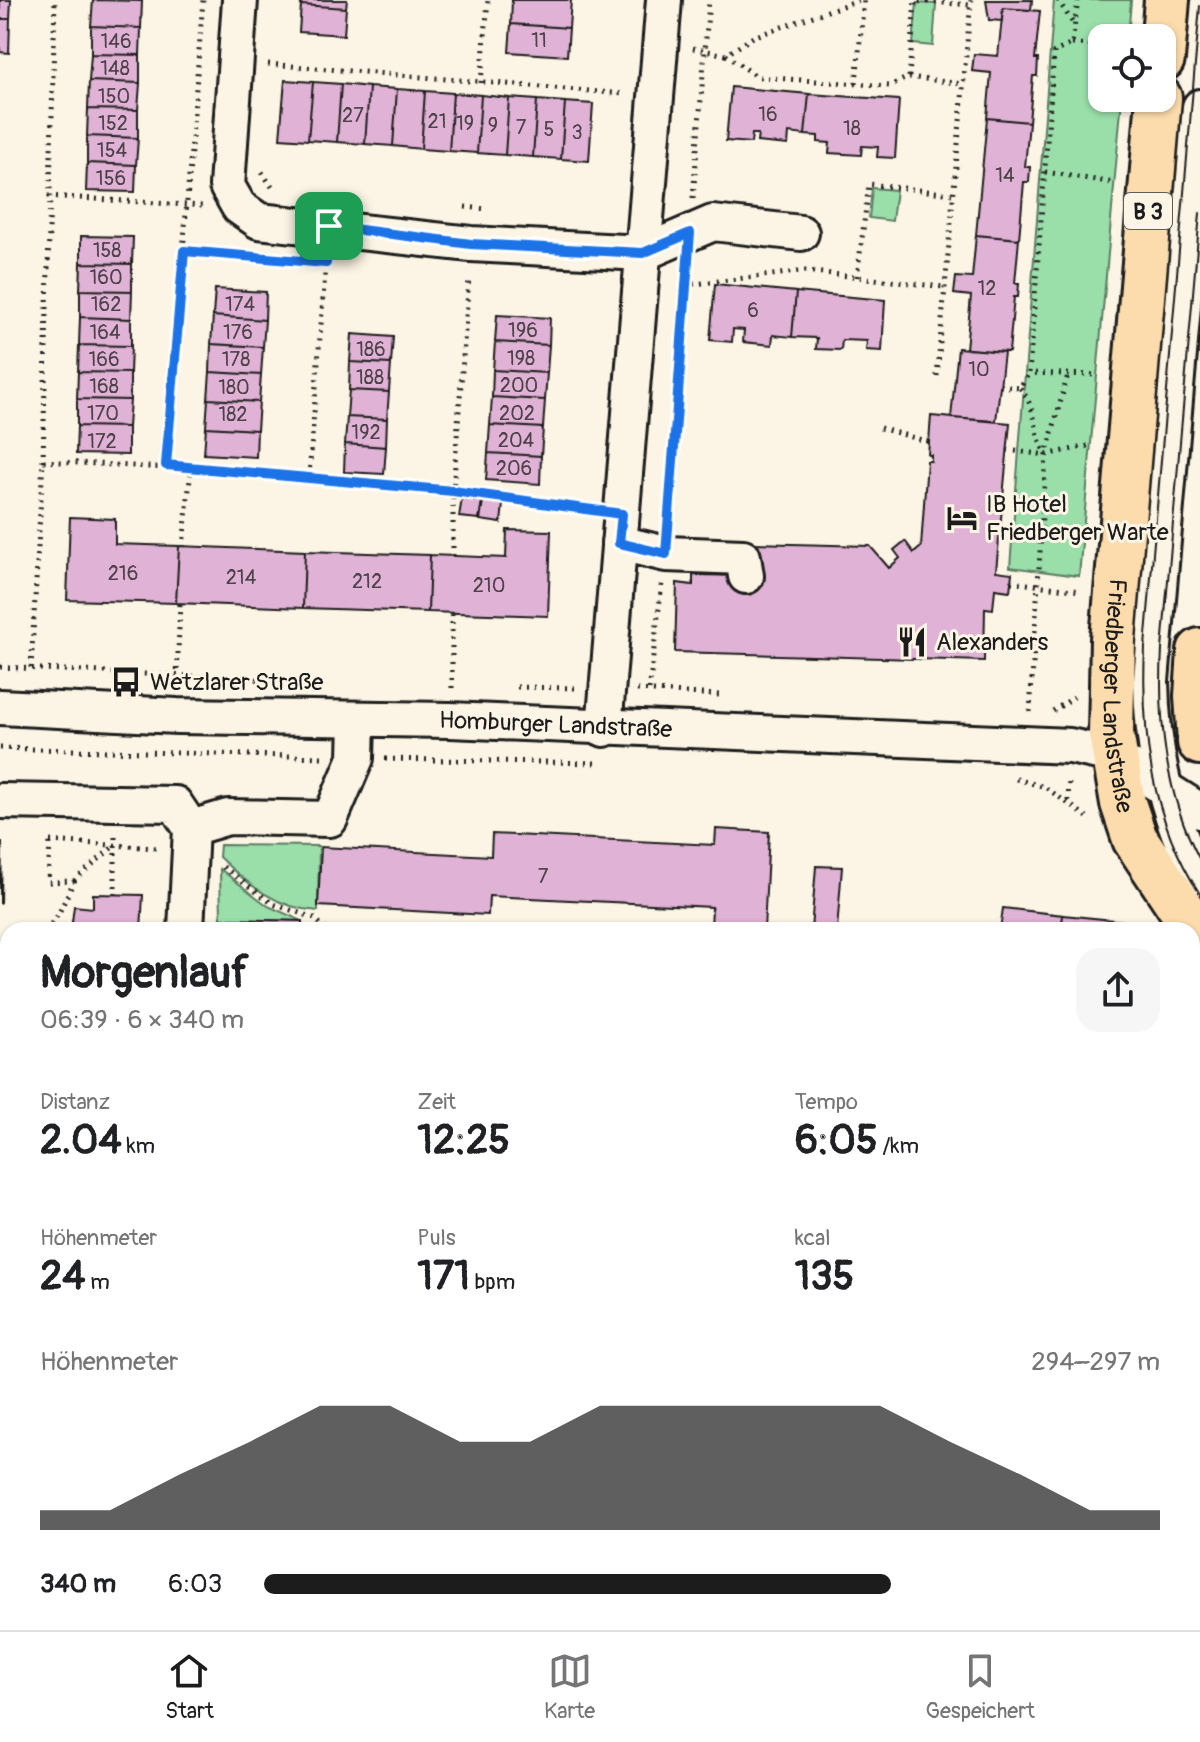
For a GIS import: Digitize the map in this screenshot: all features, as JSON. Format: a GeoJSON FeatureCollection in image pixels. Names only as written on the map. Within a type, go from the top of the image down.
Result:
{"type":"FeatureCollection","features":[{"type":"Feature","properties":{"kind":"main road"},"geometry":{"type":"LineString","coordinates":[[1165,24],[1167,0]]}},
{"type":"Feature","properties":{"kind":"main road","name":"Friedberger Landstraße"},"geometry":{"type":"LineString","coordinates":[[1158,112],[1111,668],[1112,755],[1135,839],[1190,922]]}},
{"type":"Feature","properties":{"kind":"main road"},"geometry":{"type":"LineString","coordinates":[[1200,651],[1200,742]]}},
{"type":"Feature","properties":{"kind":"street"},"geometry":{"type":"LineString","coordinates":[[240,0],[252,63],[227,186],[239,207],[259,221],[329,226],[471,244],[643,253],[713,223],[801,233]]}},
{"type":"Feature","properties":{"kind":"street"},"geometry":{"type":"LineString","coordinates":[[604,729],[606,523],[643,253],[640,96],[660,47],[664,0]]}},
{"type":"Feature","properties":{"kind":"street","name":"Friedberger Landstraße"},"geometry":{"type":"LineString","coordinates":[[1200,107],[1151,681],[1154,736],[1162,784],[1185,850],[1200,878]]}},
{"type":"Feature","properties":{"kind":"street"},"geometry":{"type":"LineString","coordinates":[[606,523],[666,554],[743,557],[746,576]]}},
{"type":"Feature","properties":{"kind":"street","name":"Homburger Landstraße"},"geometry":{"type":"LineString","coordinates":[[14,708],[357,720],[450,720],[604,729],[1070,746],[1112,755],[1200,811]]}},
{"type":"Feature","properties":{"kind":"street"},"geometry":{"type":"LineString","coordinates":[[191,828],[228,817],[330,819],[356,758],[357,720]]}},
{"type":"Feature","properties":{"kind":"street"},"geometry":{"type":"LineString","coordinates":[[0,801],[175,804],[191,828],[186,922]]}},
{"type":"Feature","properties":{"kind":"path"},"geometry":{"type":"LineString","coordinates":[[14,708],[43,461],[55,0]]}},
{"type":"Feature","properties":{"kind":"path"},"geometry":{"type":"LineString","coordinates":[[166,465],[203,0]]}},
{"type":"Feature","properties":{"kind":"path"},"geometry":{"type":"LineString","coordinates":[[481,83],[488,0]]}},
{"type":"Feature","properties":{"kind":"path"},"geometry":{"type":"LineString","coordinates":[[649,690],[666,554],[709,0]]}},
{"type":"Feature","properties":{"kind":"path"},"geometry":{"type":"LineString","coordinates":[[726,55],[753,37],[862,0],[856,83]]}},
{"type":"Feature","properties":{"kind":"path"},"geometry":{"type":"LineString","coordinates":[[1058,0],[1075,26]]}},
{"type":"Feature","properties":{"kind":"path"},"geometry":{"type":"LineString","coordinates":[[1072,44],[1078,0]]}},
{"type":"Feature","properties":{"kind":"path"},"geometry":{"type":"LineString","coordinates":[[909,77],[915,1],[971,3],[937,376]]}},
{"type":"Feature","properties":{"kind":"path"},"geometry":{"type":"LineString","coordinates":[[1020,388],[1029,373],[1054,52],[1072,44],[1088,45]]}},
{"type":"Feature","properties":{"kind":"path"},"geometry":{"type":"LineString","coordinates":[[660,47],[705,49],[726,55],[758,77],[889,86],[909,77],[963,84]]}},
{"type":"Feature","properties":{"kind":"path"},"geometry":{"type":"LineString","coordinates":[[252,63],[269,51]]}},
{"type":"Feature","properties":{"kind":"path"},"geometry":{"type":"LineString","coordinates":[[252,63],[267,79]]}},
{"type":"Feature","properties":{"kind":"path"},"geometry":{"type":"LineString","coordinates":[[252,63],[640,96]]}},
{"type":"Feature","properties":{"kind":"path"},"geometry":{"type":"LineString","coordinates":[[622,110],[640,96]]}},
{"type":"Feature","properties":{"kind":"path"},"geometry":{"type":"LineString","coordinates":[[259,167],[277,195]]}},
{"type":"Feature","properties":{"kind":"path"},"geometry":{"type":"LineString","coordinates":[[1045,172],[1150,188]]}},
{"type":"Feature","properties":{"kind":"path"},"geometry":{"type":"LineString","coordinates":[[857,277],[869,184],[952,194]]}},
{"type":"Feature","properties":{"kind":"path"},"geometry":{"type":"LineString","coordinates":[[48,196],[166,204]]}},
{"type":"Feature","properties":{"kind":"path"},"geometry":{"type":"LineString","coordinates":[[461,207],[492,209]]}},
{"type":"Feature","properties":{"kind":"path"},"geometry":{"type":"LineString","coordinates":[[309,476],[329,226]]}},
{"type":"Feature","properties":{"kind":"path"},"geometry":{"type":"LineString","coordinates":[[453,556],[453,491],[471,244]]}},
{"type":"Feature","properties":{"kind":"path"},"geometry":{"type":"LineString","coordinates":[[184,251],[263,257]]}},
{"type":"Feature","properties":{"kind":"path"},"geometry":{"type":"LineString","coordinates":[[310,261],[342,264]]}},
{"type":"Feature","properties":{"kind":"path"},"geometry":{"type":"LineString","coordinates":[[685,285],[806,271],[943,287]]}},
{"type":"Feature","properties":{"kind":"path"},"geometry":{"type":"LineString","coordinates":[[1029,373],[1109,376]]}},
{"type":"Feature","properties":{"kind":"path"},"geometry":{"type":"LineString","coordinates":[[1030,717],[1046,455],[1068,374]]}},
{"type":"Feature","properties":{"kind":"path"},"geometry":{"type":"LineString","coordinates":[[1000,386],[1020,388],[1034,408],[1039,444],[1046,455]]}},
{"type":"Feature","properties":{"kind":"path"},"geometry":{"type":"LineString","coordinates":[[880,428],[929,442]]}},
{"type":"Feature","properties":{"kind":"path"},"geometry":{"type":"LineString","coordinates":[[1007,450],[1046,455],[1103,443]]}},
{"type":"Feature","properties":{"kind":"path"},"geometry":{"type":"LineString","coordinates":[[43,461],[166,465],[453,491],[606,523]]}},
{"type":"Feature","properties":{"kind":"path"},"geometry":{"type":"LineString","coordinates":[[183,547],[191,469]]}},
{"type":"Feature","properties":{"kind":"path"},"geometry":{"type":"LineString","coordinates":[[593,494],[606,523]]}},
{"type":"Feature","properties":{"kind":"path"},"geometry":{"type":"LineString","coordinates":[[1011,582],[1094,593]]}},
{"type":"Feature","properties":{"kind":"path"},"geometry":{"type":"LineString","coordinates":[[177,668],[180,603]]}},
{"type":"Feature","properties":{"kind":"path"},"geometry":{"type":"LineString","coordinates":[[450,720],[452,613]]}},
{"type":"Feature","properties":{"kind":"path"},"geometry":{"type":"LineString","coordinates":[[576,688],[578,673]]}},
{"type":"Feature","properties":{"kind":"path"},"geometry":{"type":"LineString","coordinates":[[0,748],[607,763]]}},
{"type":"Feature","properties":{"kind":"path"},"geometry":{"type":"LineString","coordinates":[[1002,775],[1045,787],[1095,824]]}},
{"type":"Feature","properties":{"kind":"path"},"geometry":{"type":"LineString","coordinates":[[51,803],[48,882],[74,881]]}},
{"type":"Feature","properties":{"kind":"path"},"geometry":{"type":"LineString","coordinates":[[115,895],[116,803]]}},
{"type":"Feature","properties":{"kind":"path"},"geometry":{"type":"LineString","coordinates":[[52,922],[74,881],[115,845]]}},
{"type":"Feature","properties":{"kind":"path"},"geometry":{"type":"LineString","coordinates":[[216,861],[273,904],[318,922]]}},
{"type":"Feature","properties":{"kind":"green space"},"geometry":{"type":"Polygon","coordinates":[[[1054,0],[1131,0],[1129,24],[1088,24],[1088,112],[1121,112],[1079,576],[1010,567],[1054,0]]]}},
{"type":"Feature","properties":{"kind":"green space"},"geometry":{"type":"Polygon","coordinates":[[[917,3],[936,4],[933,46],[913,44],[917,3]]]}},
{"type":"Feature","properties":{"kind":"green space"},"geometry":{"type":"Polygon","coordinates":[[[872,188],[896,190],[892,221],[869,218],[872,188]]]}},
{"type":"Feature","properties":{"kind":"green space"},"geometry":{"type":"Polygon","coordinates":[[[220,845],[319,846],[318,911],[290,906],[252,885],[219,857],[220,845]]]}},
{"type":"Feature","properties":{"kind":"green space"},"geometry":{"type":"Polygon","coordinates":[[[220,869],[268,906],[302,921],[221,919],[220,869]]]}},
{"type":"Feature","properties":{"kind":"building"},"geometry":{"type":"Polygon","coordinates":[[[0,0],[11,0],[10,19],[0,19],[0,0]]]}},
{"type":"Feature","properties":{"kind":"building"},"geometry":{"type":"Polygon","coordinates":[[[93,0],[142,1],[141,28],[91,26],[93,0]]]}},
{"type":"Feature","properties":{"kind":"building"},"geometry":{"type":"Polygon","coordinates":[[[301,0],[347,0],[346,8],[301,5],[301,0]]]}},
{"type":"Feature","properties":{"kind":"building"},"geometry":{"type":"Polygon","coordinates":[[[512,0],[571,0],[569,28],[511,24],[512,0]]]}},
{"type":"Feature","properties":{"kind":"building"},"geometry":{"type":"Polygon","coordinates":[[[986,0],[1032,0],[1031,10],[1003,8],[1002,21],[989,20],[986,0]]]}},
{"type":"Feature","properties":{"kind":"building"},"geometry":{"type":"Polygon","coordinates":[[[301,5],[346,8],[344,35],[299,32],[301,5]]]}},
{"type":"Feature","properties":{"kind":"building"},"geometry":{"type":"Polygon","coordinates":[[[1003,8],[1040,11],[1035,59],[1038,59],[1037,76],[1033,76],[1029,122],[987,118],[991,73],[972,71],[974,54],[998,56],[1003,8]]]}},
{"type":"Feature","properties":{"kind":"building"},"geometry":{"type":"Polygon","coordinates":[[[0,19],[10,19],[9,53],[0,52],[0,19]]]}},
{"type":"Feature","properties":{"kind":"building"},"geometry":{"type":"Polygon","coordinates":[[[511,24],[569,28],[567,56],[509,52],[511,24]]]}},
{"type":"Feature","properties":{"kind":"building"},"geometry":{"type":"Polygon","coordinates":[[[91,26],[141,28],[140,55],[91,54],[91,26]]]}},
{"type":"Feature","properties":{"kind":"building"},"geometry":{"type":"Polygon","coordinates":[[[91,54],[140,55],[140,83],[89,81],[91,54]]]}},
{"type":"Feature","properties":{"kind":"building"},"geometry":{"type":"Polygon","coordinates":[[[285,80],[313,82],[308,140],[280,138],[285,80]]]}},
{"type":"Feature","properties":{"kind":"building"},"geometry":{"type":"Polygon","coordinates":[[[89,81],[140,83],[138,110],[88,109],[89,81]]]}},
{"type":"Feature","properties":{"kind":"building"},"geometry":{"type":"Polygon","coordinates":[[[313,82],[341,84],[337,142],[308,140],[313,82]]]}},
{"type":"Feature","properties":{"kind":"building"},"geometry":{"type":"Polygon","coordinates":[[[341,84],[369,87],[365,144],[337,142],[341,84]]]}},
{"type":"Feature","properties":{"kind":"building"},"geometry":{"type":"Polygon","coordinates":[[[369,87],[397,89],[393,146],[365,144],[369,87]]]}},
{"type":"Feature","properties":{"kind":"building"},"geometry":{"type":"Polygon","coordinates":[[[731,87],[809,94],[805,135],[789,133],[788,145],[757,142],[758,134],[752,134],[751,143],[726,141],[731,87]]]}},
{"type":"Feature","properties":{"kind":"building"},"geometry":{"type":"Polygon","coordinates":[[[397,89],[425,91],[421,149],[393,146],[397,89]]]}},
{"type":"Feature","properties":{"kind":"building"},"geometry":{"type":"Polygon","coordinates":[[[425,91],[453,93],[449,151],[421,149],[425,91]]]}},
{"type":"Feature","properties":{"kind":"building"},"geometry":{"type":"Polygon","coordinates":[[[453,93],[481,95],[477,153],[449,151],[453,93]]]}},
{"type":"Feature","properties":{"kind":"building"},"geometry":{"type":"Polygon","coordinates":[[[809,94],[899,100],[895,158],[877,157],[878,147],[862,146],[861,155],[829,153],[830,143],[818,142],[818,136],[805,135],[809,94]]]}},
{"type":"Feature","properties":{"kind":"building"},"geometry":{"type":"Polygon","coordinates":[[[481,95],[509,98],[505,155],[477,153],[481,95]]]}},
{"type":"Feature","properties":{"kind":"building"},"geometry":{"type":"Polygon","coordinates":[[[509,98],[537,100],[533,157],[505,155],[509,98]]]}},
{"type":"Feature","properties":{"kind":"building"},"geometry":{"type":"Polygon","coordinates":[[[537,100],[565,102],[561,159],[533,157],[537,100]]]}},
{"type":"Feature","properties":{"kind":"building"},"geometry":{"type":"Polygon","coordinates":[[[565,102],[593,104],[589,161],[561,159],[565,102]]]}},
{"type":"Feature","properties":{"kind":"building"},"geometry":{"type":"Polygon","coordinates":[[[88,109],[138,110],[138,138],[87,136],[88,109]]]}},
{"type":"Feature","properties":{"kind":"building"},"geometry":{"type":"Polygon","coordinates":[[[987,118],[1029,122],[1025,167],[1030,167],[1029,182],[1024,182],[1019,239],[976,235],[987,118]]]}},
{"type":"Feature","properties":{"kind":"building"},"geometry":{"type":"Polygon","coordinates":[[[87,136],[138,138],[136,165],[87,163],[87,136]]]}},
{"type":"Feature","properties":{"kind":"building"},"geometry":{"type":"Polygon","coordinates":[[[87,163],[136,165],[135,192],[86,191],[87,163]]]}},
{"type":"Feature","properties":{"kind":"building"},"geometry":{"type":"Polygon","coordinates":[[[976,235],[1019,239],[1015,283],[1019,283],[1018,297],[1014,297],[1009,352],[966,349],[971,296],[954,294],[956,277],[972,278],[976,235]]]}},
{"type":"Feature","properties":{"kind":"building"},"geometry":{"type":"Polygon","coordinates":[[[81,236],[133,237],[132,264],[81,263],[81,236]]]}},
{"type":"Feature","properties":{"kind":"building"},"geometry":{"type":"Polygon","coordinates":[[[81,263],[132,264],[132,291],[80,290],[81,263]]]}},
{"type":"Feature","properties":{"kind":"building"},"geometry":{"type":"Polygon","coordinates":[[[715,284],[796,292],[792,337],[773,335],[772,345],[743,342],[744,330],[733,329],[732,342],[710,340],[715,284]]]}},
{"type":"Feature","properties":{"kind":"building"},"geometry":{"type":"Polygon","coordinates":[[[215,289],[266,292],[265,320],[213,316],[215,289]]]}},
{"type":"Feature","properties":{"kind":"building"},"geometry":{"type":"Polygon","coordinates":[[[80,290],[132,291],[131,319],[80,317],[80,290]]]}},
{"type":"Feature","properties":{"kind":"building"},"geometry":{"type":"Polygon","coordinates":[[[796,292],[885,300],[882,351],[866,350],[867,341],[842,340],[841,350],[816,349],[817,338],[792,337],[796,292]]]}},
{"type":"Feature","properties":{"kind":"building"},"geometry":{"type":"Polygon","coordinates":[[[497,315],[550,318],[549,345],[495,342],[497,315]]]}},
{"type":"Feature","properties":{"kind":"building"},"geometry":{"type":"Polygon","coordinates":[[[213,316],[265,320],[263,347],[211,344],[213,316]]]}},
{"type":"Feature","properties":{"kind":"building"},"geometry":{"type":"Polygon","coordinates":[[[80,317],[131,319],[131,346],[79,345],[80,317]]]}},
{"type":"Feature","properties":{"kind":"building"},"geometry":{"type":"Polygon","coordinates":[[[352,334],[393,337],[391,364],[350,362],[352,334]]]}},
{"type":"Feature","properties":{"kind":"building"},"geometry":{"type":"Polygon","coordinates":[[[495,342],[549,345],[547,373],[493,370],[495,342]]]}},
{"type":"Feature","properties":{"kind":"building"},"geometry":{"type":"Polygon","coordinates":[[[211,344],[263,347],[261,375],[210,372],[211,344]]]}},
{"type":"Feature","properties":{"kind":"building"},"geometry":{"type":"Polygon","coordinates":[[[79,345],[131,346],[130,373],[78,372],[79,345]]]}},
{"type":"Feature","properties":{"kind":"building"},"geometry":{"type":"Polygon","coordinates":[[[958,348],[1004,352],[996,421],[951,418],[958,348]]]}},
{"type":"Feature","properties":{"kind":"building"},"geometry":{"type":"Polygon","coordinates":[[[350,362],[391,364],[389,392],[349,390],[350,362]]]}},
{"type":"Feature","properties":{"kind":"building"},"geometry":{"type":"Polygon","coordinates":[[[493,370],[547,373],[545,400],[492,397],[493,370]]]}},
{"type":"Feature","properties":{"kind":"building"},"geometry":{"type":"Polygon","coordinates":[[[78,372],[130,373],[130,400],[77,399],[78,372]]]}},
{"type":"Feature","properties":{"kind":"building"},"geometry":{"type":"Polygon","coordinates":[[[210,372],[261,375],[259,402],[208,399],[210,372]]]}},
{"type":"Feature","properties":{"kind":"building"},"geometry":{"type":"Polygon","coordinates":[[[349,390],[389,392],[387,419],[347,417],[349,390]]]}},
{"type":"Feature","properties":{"kind":"building"},"geometry":{"type":"Polygon","coordinates":[[[492,397],[545,400],[543,428],[490,425],[492,397]]]}},
{"type":"Feature","properties":{"kind":"building"},"geometry":{"type":"Polygon","coordinates":[[[77,399],[130,400],[128,427],[77,426],[77,399]]]}},
{"type":"Feature","properties":{"kind":"building"},"geometry":{"type":"Polygon","coordinates":[[[208,399],[259,402],[257,430],[206,427],[208,399]]]}},
{"type":"Feature","properties":{"kind":"building","name":"IB Hotel Friedberger Warte"},"geometry":{"type":"Polygon","coordinates":[[[931,416],[1010,423],[996,571],[1012,573],[1010,591],[995,589],[993,609],[985,608],[984,661],[675,652],[677,583],[693,585],[693,575],[753,576],[753,543],[870,546],[889,568],[900,558],[894,550],[905,541],[914,553],[921,547],[927,461],[931,461],[931,455],[928,455],[931,416]]]}},
{"type":"Feature","properties":{"kind":"building"},"geometry":{"type":"Polygon","coordinates":[[[347,417],[387,419],[386,447],[345,444],[347,417]]]}},
{"type":"Feature","properties":{"kind":"building"},"geometry":{"type":"Polygon","coordinates":[[[490,425],[543,428],[541,456],[488,453],[490,425]]]}},
{"type":"Feature","properties":{"kind":"building"},"geometry":{"type":"Polygon","coordinates":[[[77,426],[128,427],[128,455],[76,454],[77,426]]]}},
{"type":"Feature","properties":{"kind":"building"},"geometry":{"type":"Polygon","coordinates":[[[206,427],[257,430],[256,457],[204,454],[206,427]]]}},
{"type":"Feature","properties":{"kind":"building"},"geometry":{"type":"Polygon","coordinates":[[[345,444],[386,447],[384,474],[344,472],[345,444]]]}},
{"type":"Feature","properties":{"kind":"building"},"geometry":{"type":"Polygon","coordinates":[[[488,453],[541,456],[540,484],[486,480],[488,453]]]}},
{"type":"Feature","properties":{"kind":"building"},"geometry":{"type":"Polygon","coordinates":[[[462,498],[482,501],[479,519],[459,517],[462,498]]]}},
{"type":"Feature","properties":{"kind":"building"},"geometry":{"type":"Polygon","coordinates":[[[483,501],[503,504],[501,523],[480,520],[483,501]]]}},
{"type":"Feature","properties":{"kind":"building"},"geometry":{"type":"Polygon","coordinates":[[[70,517],[115,519],[115,544],[179,546],[176,603],[67,600],[70,517]]]}},
{"type":"Feature","properties":{"kind":"building"},"geometry":{"type":"Polygon","coordinates":[[[507,530],[551,531],[548,616],[428,612],[430,555],[506,558],[507,530]]]}},
{"type":"Feature","properties":{"kind":"building"},"geometry":{"type":"Polygon","coordinates":[[[179,546],[305,551],[303,608],[176,603],[179,546]]]}},
{"type":"Feature","properties":{"kind":"building"},"geometry":{"type":"Polygon","coordinates":[[[305,551],[430,555],[428,612],[303,608],[305,551]]]}},
{"type":"Feature","properties":{"kind":"building"},"geometry":{"type":"Polygon","coordinates":[[[716,829],[769,832],[764,922],[711,922],[712,907],[489,896],[488,915],[318,906],[321,847],[491,856],[492,834],[715,845],[716,829]]]}},
{"type":"Feature","properties":{"kind":"building"},"geometry":{"type":"Polygon","coordinates":[[[2,843],[1,903],[0,903],[2,843]]]}},
{"type":"Feature","properties":{"kind":"building"},"geometry":{"type":"Polygon","coordinates":[[[816,866],[842,867],[838,922],[812,922],[816,866]]]}},
{"type":"Feature","properties":{"kind":"building"},"geometry":{"type":"Polygon","coordinates":[[[93,894],[143,895],[141,922],[72,922],[74,906],[93,908],[93,894]]]}},
{"type":"Feature","properties":{"kind":"building"},"geometry":{"type":"Polygon","coordinates":[[[1003,908],[1063,915],[1062,922],[1001,922],[1003,908]]]}},
{"type":"Feature","properties":{"kind":"building"},"geometry":{"type":"Polygon","coordinates":[[[1063,915],[1123,921],[1123,922],[1062,922],[1063,915]]]}},
{"type":"Feature","properties":{"kind":"building"},"geometry":{"type":"Polygon","coordinates":[[[221,919],[302,921],[302,922],[221,922],[221,919]]]}},
{"type":"Feature","properties":{"kind":"tram line"},"geometry":{"type":"LineString","coordinates":[[1200,6],[1144,680],[1148,744],[1160,806],[1183,865],[1200,894]]}},
{"type":"Feature","properties":{"kind":"tram line"},"geometry":{"type":"LineString","coordinates":[[1200,213],[1161,677],[1166,758],[1179,810],[1200,860]]}},
{"type":"Feature","properties":{"kind":"place","name":"IB Hotel Friedberger Warte"},"geometry":{"type":"Point","coordinates":[962,518]}},
{"type":"Feature","properties":{"kind":"place","name":"Alexanders"},"geometry":{"type":"Point","coordinates":[912,642]}},
{"type":"Feature","properties":{"kind":"place","name":"Wetzlarer Straße"},"geometry":{"type":"Point","coordinates":[126,682]}},
{"type":"Feature","properties":{"kind":"route"},"geometry":{"type":"LineString","coordinates":[[329,226],[471,244],[643,253],[690,233],[666,554],[619,543],[622,514],[453,491],[166,465],[184,251],[326,263],[329,226]]}}]}
